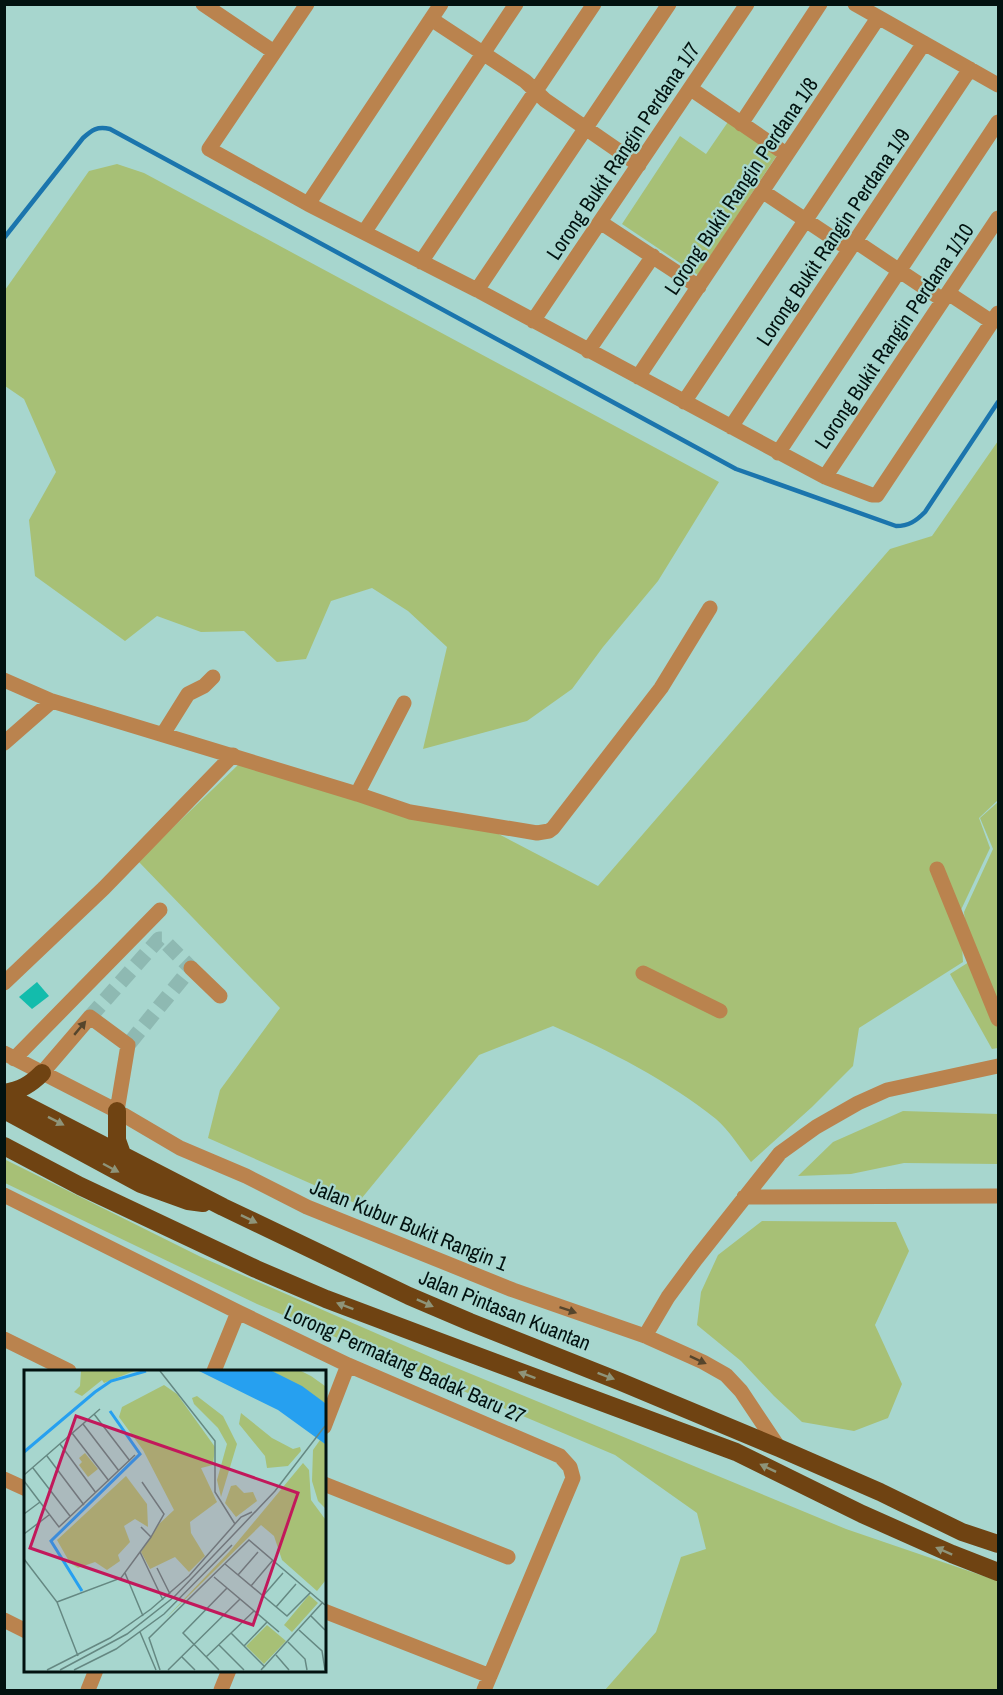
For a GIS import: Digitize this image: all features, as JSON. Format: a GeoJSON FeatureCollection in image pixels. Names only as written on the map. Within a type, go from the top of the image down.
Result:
{"type":"FeatureCollection","features":[{"type":"Feature","properties":{"kind":"highway"},"geometry":{"type":"LineString","coordinates":[[4,1094],[31,1085],[42,1073]]}},
{"type":"Feature","properties":{"kind":"highway","name":"Jalan Pintasan Kuantan"},"geometry":{"type":"LineString","coordinates":[[4,1094],[223,1207],[345,1266],[470,1322],[779,1448],[880,1492],[962,1532],[999,1544]]}},
{"type":"Feature","properties":{"kind":"highway"},"geometry":{"type":"LineString","coordinates":[[4,1110],[141,1184],[188,1201],[223,1207]]}},
{"type":"Feature","properties":{"kind":"highway"},"geometry":{"type":"LineString","coordinates":[[117,1111],[117,1140],[122,1154]]}},
{"type":"Feature","properties":{"kind":"highway"},"geometry":{"type":"LineString","coordinates":[[4,1146],[80,1186],[266,1274],[326,1299],[736,1452],[892,1527],[999,1572]]}},
{"type":"Feature","properties":{"kind":"street"},"geometry":{"type":"LineString","coordinates":[[203,4],[274,52]]}},
{"type":"Feature","properties":{"kind":"street"},"geometry":{"type":"LineString","coordinates":[[307,4],[209,149],[308,204],[477,290],[778,453],[825,477],[876,495],[996,318],[946,297],[805,219],[762,190]]}},
{"type":"Feature","properties":{"kind":"street"},"geometry":{"type":"LineString","coordinates":[[308,204],[441,4]]}},
{"type":"Feature","properties":{"kind":"street"},"geometry":{"type":"LineString","coordinates":[[365,231],[516,4]]}},
{"type":"Feature","properties":{"kind":"street"},"geometry":{"type":"LineString","coordinates":[[422,262],[594,4]]}},
{"type":"Feature","properties":{"kind":"street"},"geometry":{"type":"LineString","coordinates":[[477,290],[669,4]]}},
{"type":"Feature","properties":{"kind":"street","name":"Lorong Bukit Rangin Perdana 1/7"},"geometry":{"type":"LineString","coordinates":[[533,321],[747,4]]}},
{"type":"Feature","properties":{"kind":"street"},"geometry":{"type":"LineString","coordinates":[[741,124],[820,4]]}},
{"type":"Feature","properties":{"kind":"street"},"geometry":{"type":"LineString","coordinates":[[855,4],[999,85]]}},
{"type":"Feature","properties":{"kind":"street","name":"Lorong Bukit Rangin Perdana 1/8"},"geometry":{"type":"LineString","coordinates":[[638,377],[878,18]]}},
{"type":"Feature","properties":{"kind":"street"},"geometry":{"type":"LineString","coordinates":[[431,19],[537,91],[545,100],[586,130],[639,165]]}},
{"type":"Feature","properties":{"kind":"street"},"geometry":{"type":"LineString","coordinates":[[684,402],[924,44]]}},
{"type":"Feature","properties":{"kind":"street","name":"Lorong Bukit Rangin Perdana 1/9"},"geometry":{"type":"LineString","coordinates":[[731,427],[970,69]]}},
{"type":"Feature","properties":{"kind":"street"},"geometry":{"type":"LineString","coordinates":[[691,89],[786,154]]}},
{"type":"Feature","properties":{"kind":"street"},"geometry":{"type":"LineString","coordinates":[[778,453],[999,122]]}},
{"type":"Feature","properties":{"kind":"street","name":"Lorong Bukit Rangin Perdana 1/10"},"geometry":{"type":"LineString","coordinates":[[825,477],[999,218]]}},
{"type":"Feature","properties":{"kind":"street"},"geometry":{"type":"LineString","coordinates":[[600,222],[699,287]]}},
{"type":"Feature","properties":{"kind":"street"},"geometry":{"type":"LineString","coordinates":[[588,351],[653,256]]}},
{"type":"Feature","properties":{"kind":"street"},"geometry":{"type":"LineString","coordinates":[[4,680],[52,701],[234,755],[410,812],[537,832],[549,831],[660,688],[710,608]]}},
{"type":"Feature","properties":{"kind":"street"},"geometry":{"type":"LineString","coordinates":[[163,734],[188,694],[200,689],[213,677]]}},
{"type":"Feature","properties":{"kind":"street"},"geometry":{"type":"LineString","coordinates":[[4,743],[52,701]]}},
{"type":"Feature","properties":{"kind":"street"},"geometry":{"type":"LineString","coordinates":[[357,794],[404,703]]}},
{"type":"Feature","properties":{"kind":"street"},"geometry":{"type":"LineString","coordinates":[[4,983],[104,888],[234,755]]}},
{"type":"Feature","properties":{"kind":"street"},"geometry":{"type":"LineString","coordinates":[[937,869],[999,1019]]}},
{"type":"Feature","properties":{"kind":"street"},"geometry":{"type":"LineString","coordinates":[[9,1056],[160,910]]}},
{"type":"Feature","properties":{"kind":"street"},"geometry":{"type":"LineString","coordinates":[[191,969],[220,996]]}},
{"type":"Feature","properties":{"kind":"street"},"geometry":{"type":"LineString","coordinates":[[643,974],[720,1011]]}},
{"type":"Feature","properties":{"kind":"street"},"geometry":{"type":"LineString","coordinates":[[42,1073],[90,1017],[128,1045],[117,1111]]}},
{"type":"Feature","properties":{"kind":"street","name":"Jalan Kubur Bukit Rangin 1"},"geometry":{"type":"LineString","coordinates":[[9,1056],[117,1111],[180,1148],[246,1176],[307,1207],[513,1290],[645,1336],[703,1362],[726,1375],[741,1391],[779,1448]]}},
{"type":"Feature","properties":{"kind":"street"},"geometry":{"type":"LineString","coordinates":[[645,1336],[668,1297],[780,1153],[816,1126],[887,1090],[999,1066]]}},
{"type":"Feature","properties":{"kind":"street","name":"Lorong Permatang Badak Baru 27"},"geometry":{"type":"LineString","coordinates":[[4,1195],[348,1365],[560,1456],[570,1467],[573,1478],[487,1683]]}},
{"type":"Feature","properties":{"kind":"street"},"geometry":{"type":"LineString","coordinates":[[744,1197],[999,1196]]}},
{"type":"Feature","properties":{"kind":"street"},"geometry":{"type":"LineString","coordinates":[[213,1370],[238,1312]]}},
{"type":"Feature","properties":{"kind":"street"},"geometry":{"type":"LineString","coordinates":[[4,1339],[67,1370]]}},
{"type":"Feature","properties":{"kind":"street"},"geometry":{"type":"LineString","coordinates":[[326,1421],[348,1365]]}},
{"type":"Feature","properties":{"kind":"street"},"geometry":{"type":"LineString","coordinates":[[4,1479],[24,1488]]}},
{"type":"Feature","properties":{"kind":"street"},"geometry":{"type":"LineString","coordinates":[[326,1485],[508,1557]]}},
{"type":"Feature","properties":{"kind":"street"},"geometry":{"type":"LineString","coordinates":[[326,1612],[487,1683]]}},
{"type":"Feature","properties":{"kind":"street"},"geometry":{"type":"LineString","coordinates":[[4,1620],[24,1630]]}},
{"type":"Feature","properties":{"kind":"street"},"geometry":{"type":"LineString","coordinates":[[88,1690],[96,1671]]}},
{"type":"Feature","properties":{"kind":"street"},"geometry":{"type":"LineString","coordinates":[[221,1690],[229,1671]]}},
{"type":"Feature","properties":{"kind":"green space"},"geometry":{"type":"Polygon","coordinates":[[[730,119],[779,152],[698,275],[622,224],[680,136],[706,154],[730,119]]]}},
{"type":"Feature","properties":{"kind":"green space"},"geometry":{"type":"Polygon","coordinates":[[[117,164],[144,173],[719,482],[658,581],[603,647],[572,689],[527,721],[423,749],[447,647],[408,611],[372,588],[331,601],[306,659],[277,662],[244,631],[201,632],[157,616],[125,641],[35,576],[29,520],[56,472],[24,399],[5,386],[5,290],[89,171],[117,164]]]}},
{"type":"Feature","properties":{"kind":"green space"},"geometry":{"type":"Polygon","coordinates":[[[998,441],[998,800],[979,818],[990,848],[960,912],[963,962],[859,1028],[853,1066],[751,1162],[721,1123],[697,1105],[637,1067],[553,1026],[479,1055],[357,1204],[208,1138],[220,1090],[280,1008],[138,861],[238,765],[470,819],[598,886],[890,549],[932,536],[998,441]]]}},
{"type":"Feature","properties":{"kind":"green space"},"geometry":{"type":"Polygon","coordinates":[[[998,802],[998,1048],[992,1049],[950,974],[969,962],[964,912],[993,849],[980,818],[998,802]]]}},
{"type":"Feature","properties":{"kind":"green space"},"geometry":{"type":"Polygon","coordinates":[[[903,1111],[998,1114],[998,1164],[904,1163],[851,1174],[798,1176],[833,1142],[903,1111]]]}},
{"type":"Feature","properties":{"kind":"green space"},"geometry":{"type":"Polygon","coordinates":[[[4,1159],[201,1257],[442,1362],[846,1529],[998,1581],[998,1690],[605,1690],[656,1632],[681,1557],[706,1549],[697,1513],[615,1455],[257,1304],[5,1183],[4,1159]]]}},
{"type":"Feature","properties":{"kind":"green space"},"geometry":{"type":"Polygon","coordinates":[[[762,1221],[896,1222],[909,1251],[875,1325],[902,1384],[888,1418],[854,1431],[802,1422],[741,1361],[697,1325],[701,1292],[718,1255],[762,1221]]]}},
{"type":"Feature","properties":{"kind":"building"},"geometry":{"type":"Polygon","coordinates":[[[37,982],[49,996],[32,1009],[19,997],[37,982]]]}},
{"type":"Feature","properties":{"kind":"waterway"},"geometry":{"type":"LineString","coordinates":[[4,238],[83,138],[95,129],[110,129],[736,469],[896,526],[912,522],[925,512],[998,402]]}},
{"type":"Feature","properties":{"kind":"tunnel"},"geometry":{"type":"LineString","coordinates":[[90,1017],[159,939],[162,939],[191,968],[128,1045]]}}]}
